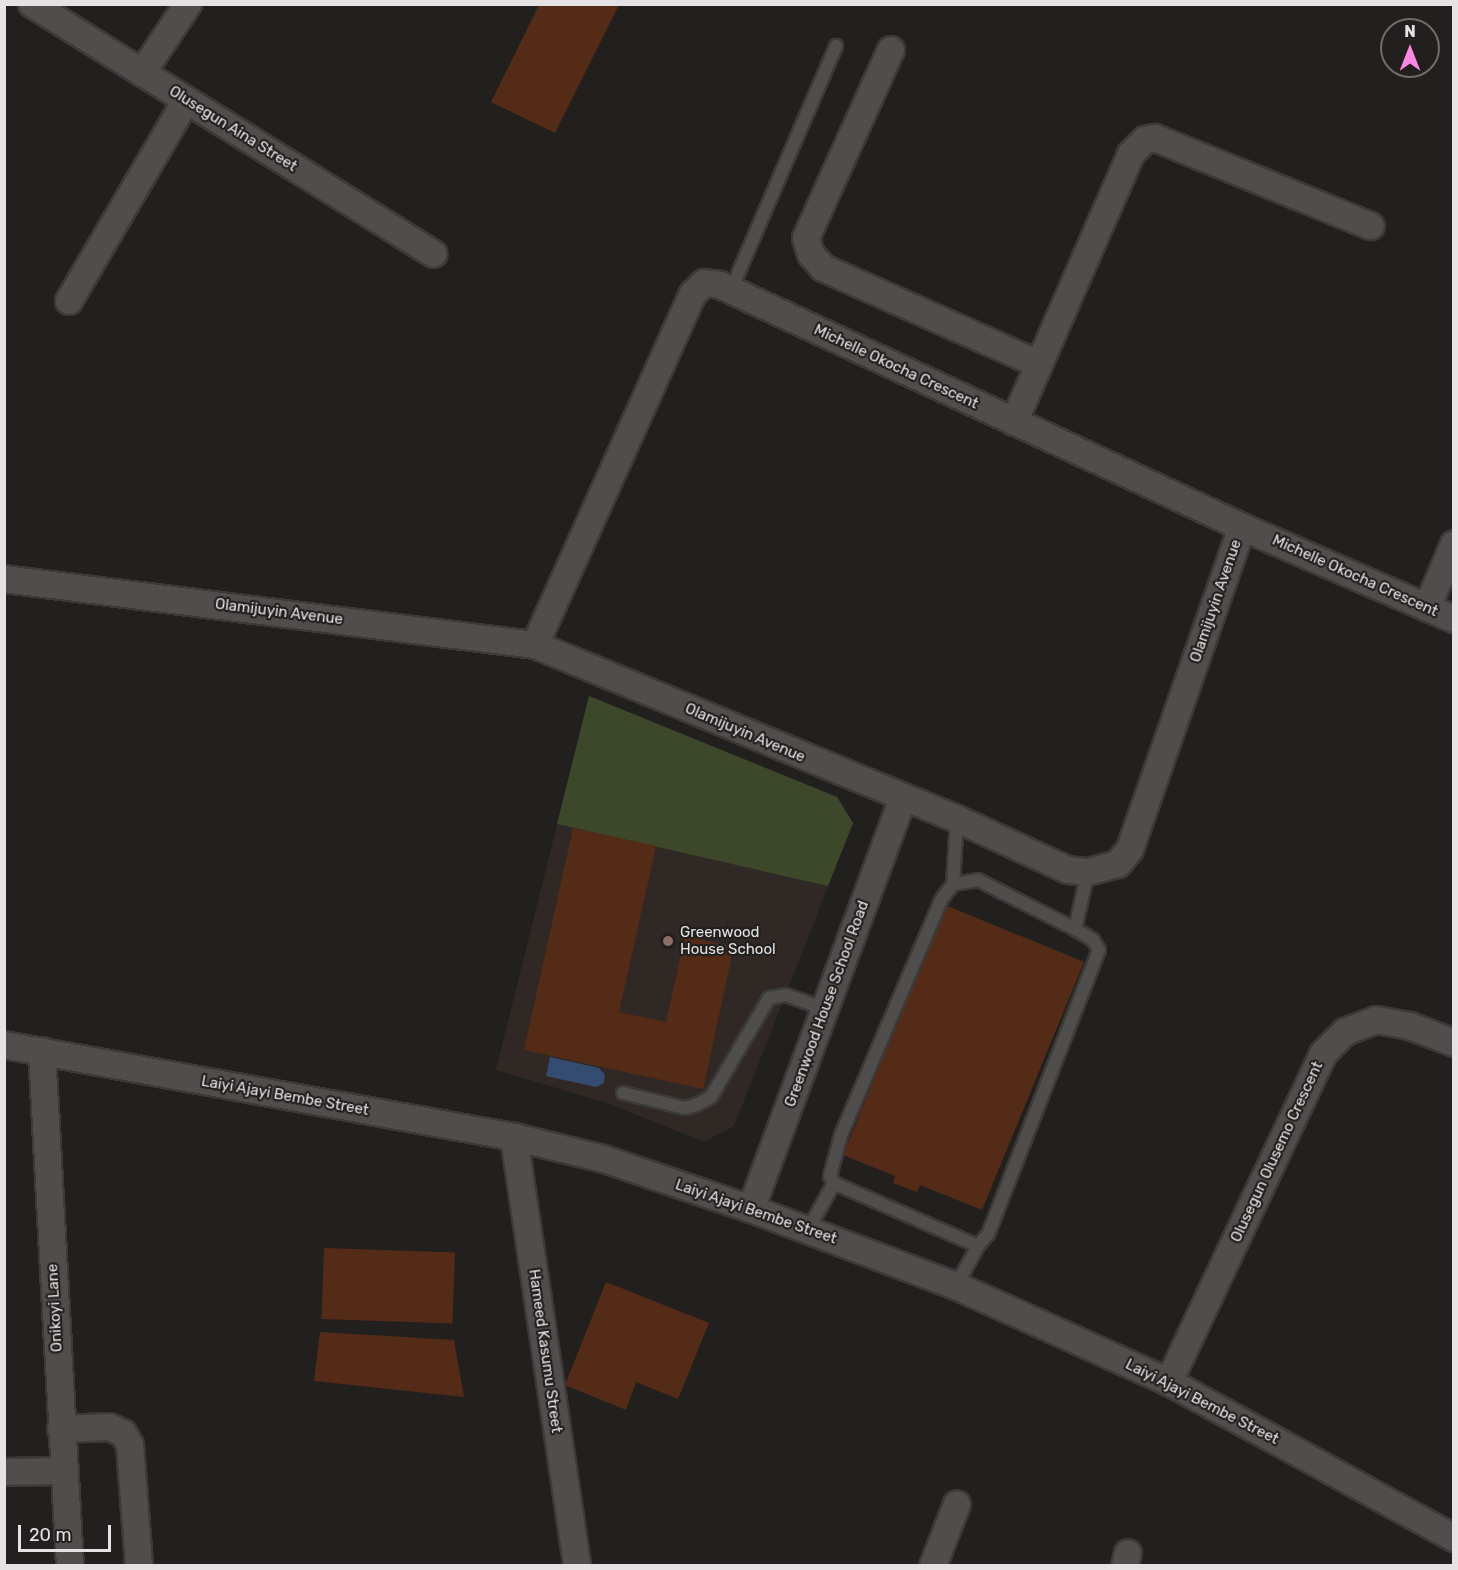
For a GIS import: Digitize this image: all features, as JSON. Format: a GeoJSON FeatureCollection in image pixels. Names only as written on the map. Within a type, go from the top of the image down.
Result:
{"type":"FeatureCollection","features":[{"type":"Feature","properties":{"kind":"street","name":"Olusegun Aina Street"},"geometry":{"type":"LineString","coordinates":[[32,4],[59,11],[142,73],[433,254]]}},
{"type":"Feature","properties":{"kind":"street"},"geometry":{"type":"LineString","coordinates":[[142,73],[188,4]]}},
{"type":"Feature","properties":{"kind":"street"},"geometry":{"type":"LineString","coordinates":[[891,50],[806,238],[811,254],[824,268],[1039,364]]}},
{"type":"Feature","properties":{"kind":"street"},"geometry":{"type":"LineString","coordinates":[[69,301],[186,101]]}},
{"type":"Feature","properties":{"kind":"street"},"geometry":{"type":"LineString","coordinates":[[1014,422],[1131,154],[1145,140],[1155,138],[1371,226]]}},
{"type":"Feature","properties":{"kind":"street","name":"Michelle Okocha Crescent"},"geometry":{"type":"LineString","coordinates":[[535,645],[693,294],[704,283],[731,290],[1242,527],[1454,619]]}},
{"type":"Feature","properties":{"kind":"street","name":"Olamijuyin Avenue"},"geometry":{"type":"LineString","coordinates":[[4,579],[535,645],[903,799],[957,819],[1068,870],[1089,873],[1118,864],[1130,849],[1242,527]]}},
{"type":"Feature","properties":{"kind":"street"},"geometry":{"type":"LineString","coordinates":[[1427,608],[1454,544]]}},
{"type":"Feature","properties":{"kind":"street","name":"Greenwood House School Road"},"geometry":{"type":"LineString","coordinates":[[751,1209],[903,799]]}},
{"type":"Feature","properties":{"kind":"street","name":"Olusegun Olusemo Crescent"},"geometry":{"type":"LineString","coordinates":[[1170,1382],[1323,1054],[1345,1032],[1376,1020],[1410,1026],[1454,1043]]}},
{"type":"Feature","properties":{"kind":"street","name":"Laiyi Ajayi Bembe Street"},"geometry":{"type":"LineString","coordinates":[[4,1045],[514,1137],[604,1160],[751,1209],[956,1286],[1170,1382],[1454,1538]]}},
{"type":"Feature","properties":{"kind":"street","name":"Onikoyi Lane"},"geometry":{"type":"LineString","coordinates":[[42,1051],[63,1471],[70,1566]]}},
{"type":"Feature","properties":{"kind":"street","name":"Hameed Kasumu Street"},"geometry":{"type":"LineString","coordinates":[[514,1137],[577,1566]]}},
{"type":"Feature","properties":{"kind":"street"},"geometry":{"type":"LineString","coordinates":[[61,1429],[109,1428],[123,1433],[130,1445],[140,1566]]}},
{"type":"Feature","properties":{"kind":"street"},"geometry":{"type":"LineString","coordinates":[[4,1472],[63,1471]]}},
{"type":"Feature","properties":{"kind":"street"},"geometry":{"type":"LineString","coordinates":[[933,1566],[957,1504]]}},
{"type":"Feature","properties":{"kind":"lane"},"geometry":{"type":"LineString","coordinates":[[731,290],[836,46]]}},
{"type":"Feature","properties":{"kind":"lane"},"geometry":{"type":"LineString","coordinates":[[808,1230],[834,1182],[830,1168],[841,1135],[941,900],[953,884],[957,819]]}},
{"type":"Feature","properties":{"kind":"lane"},"geometry":{"type":"LineString","coordinates":[[1075,929],[1089,873]]}},
{"type":"Feature","properties":{"kind":"lane"},"geometry":{"type":"LineString","coordinates":[[953,884],[978,880],[1075,929],[1093,940],[1099,950],[987,1234],[956,1286]]}},
{"type":"Feature","properties":{"kind":"lane"},"geometry":{"type":"LineString","coordinates":[[622,1093],[685,1108],[696,1105],[711,1097],[769,998],[786,995],[825,1009]]}},
{"type":"Feature","properties":{"kind":"lane"},"geometry":{"type":"LineString","coordinates":[[834,1182],[978,1246]]}},
{"type":"Feature","properties":{"kind":"shaded area","name":"Greenwood House School"},"geometry":{"type":"Polygon","coordinates":[[[589,696],[837,797],[853,823],[734,1126],[704,1142],[610,1104],[496,1070],[589,696]]]}},
{"type":"Feature","properties":{"kind":"green space"},"geometry":{"type":"Polygon","coordinates":[[[589,696],[837,797],[853,823],[828,886],[557,824],[589,696]]]}},
{"type":"Feature","properties":{"kind":"water"},"geometry":{"type":"Polygon","coordinates":[[[550,1057],[599,1068],[605,1075],[604,1083],[596,1087],[546,1076],[550,1057]]]}},
{"type":"Feature","properties":{"kind":"building"},"geometry":{"type":"Polygon","coordinates":[[[539,5],[619,5],[555,133],[491,102],[539,5]]]}},
{"type":"Feature","properties":{"kind":"building"},"geometry":{"type":"Polygon","coordinates":[[[573,828],[656,846],[619,1012],[666,1022],[685,936],[734,947],[703,1089],[524,1050],[573,828]]]}},
{"type":"Feature","properties":{"kind":"building"},"geometry":{"type":"Polygon","coordinates":[[[945,905],[1084,962],[982,1210],[920,1185],[917,1192],[893,1183],[895,1176],[843,1155],[945,905]]]}},
{"type":"Feature","properties":{"kind":"building"},"geometry":{"type":"Polygon","coordinates":[[[324,1248],[455,1253],[452,1324],[322,1319],[324,1248]]]}},
{"type":"Feature","properties":{"kind":"building"},"geometry":{"type":"Polygon","coordinates":[[[606,1282],[709,1323],[678,1399],[636,1382],[626,1410],[565,1385],[606,1282]]]}},
{"type":"Feature","properties":{"kind":"building"},"geometry":{"type":"Polygon","coordinates":[[[320,1332],[454,1340],[464,1397],[314,1381],[320,1332]]]}},
{"type":"Feature","properties":{"kind":"place","name":"Greenwood House School"},"geometry":{"type":"Point","coordinates":[668,941]}}]}
